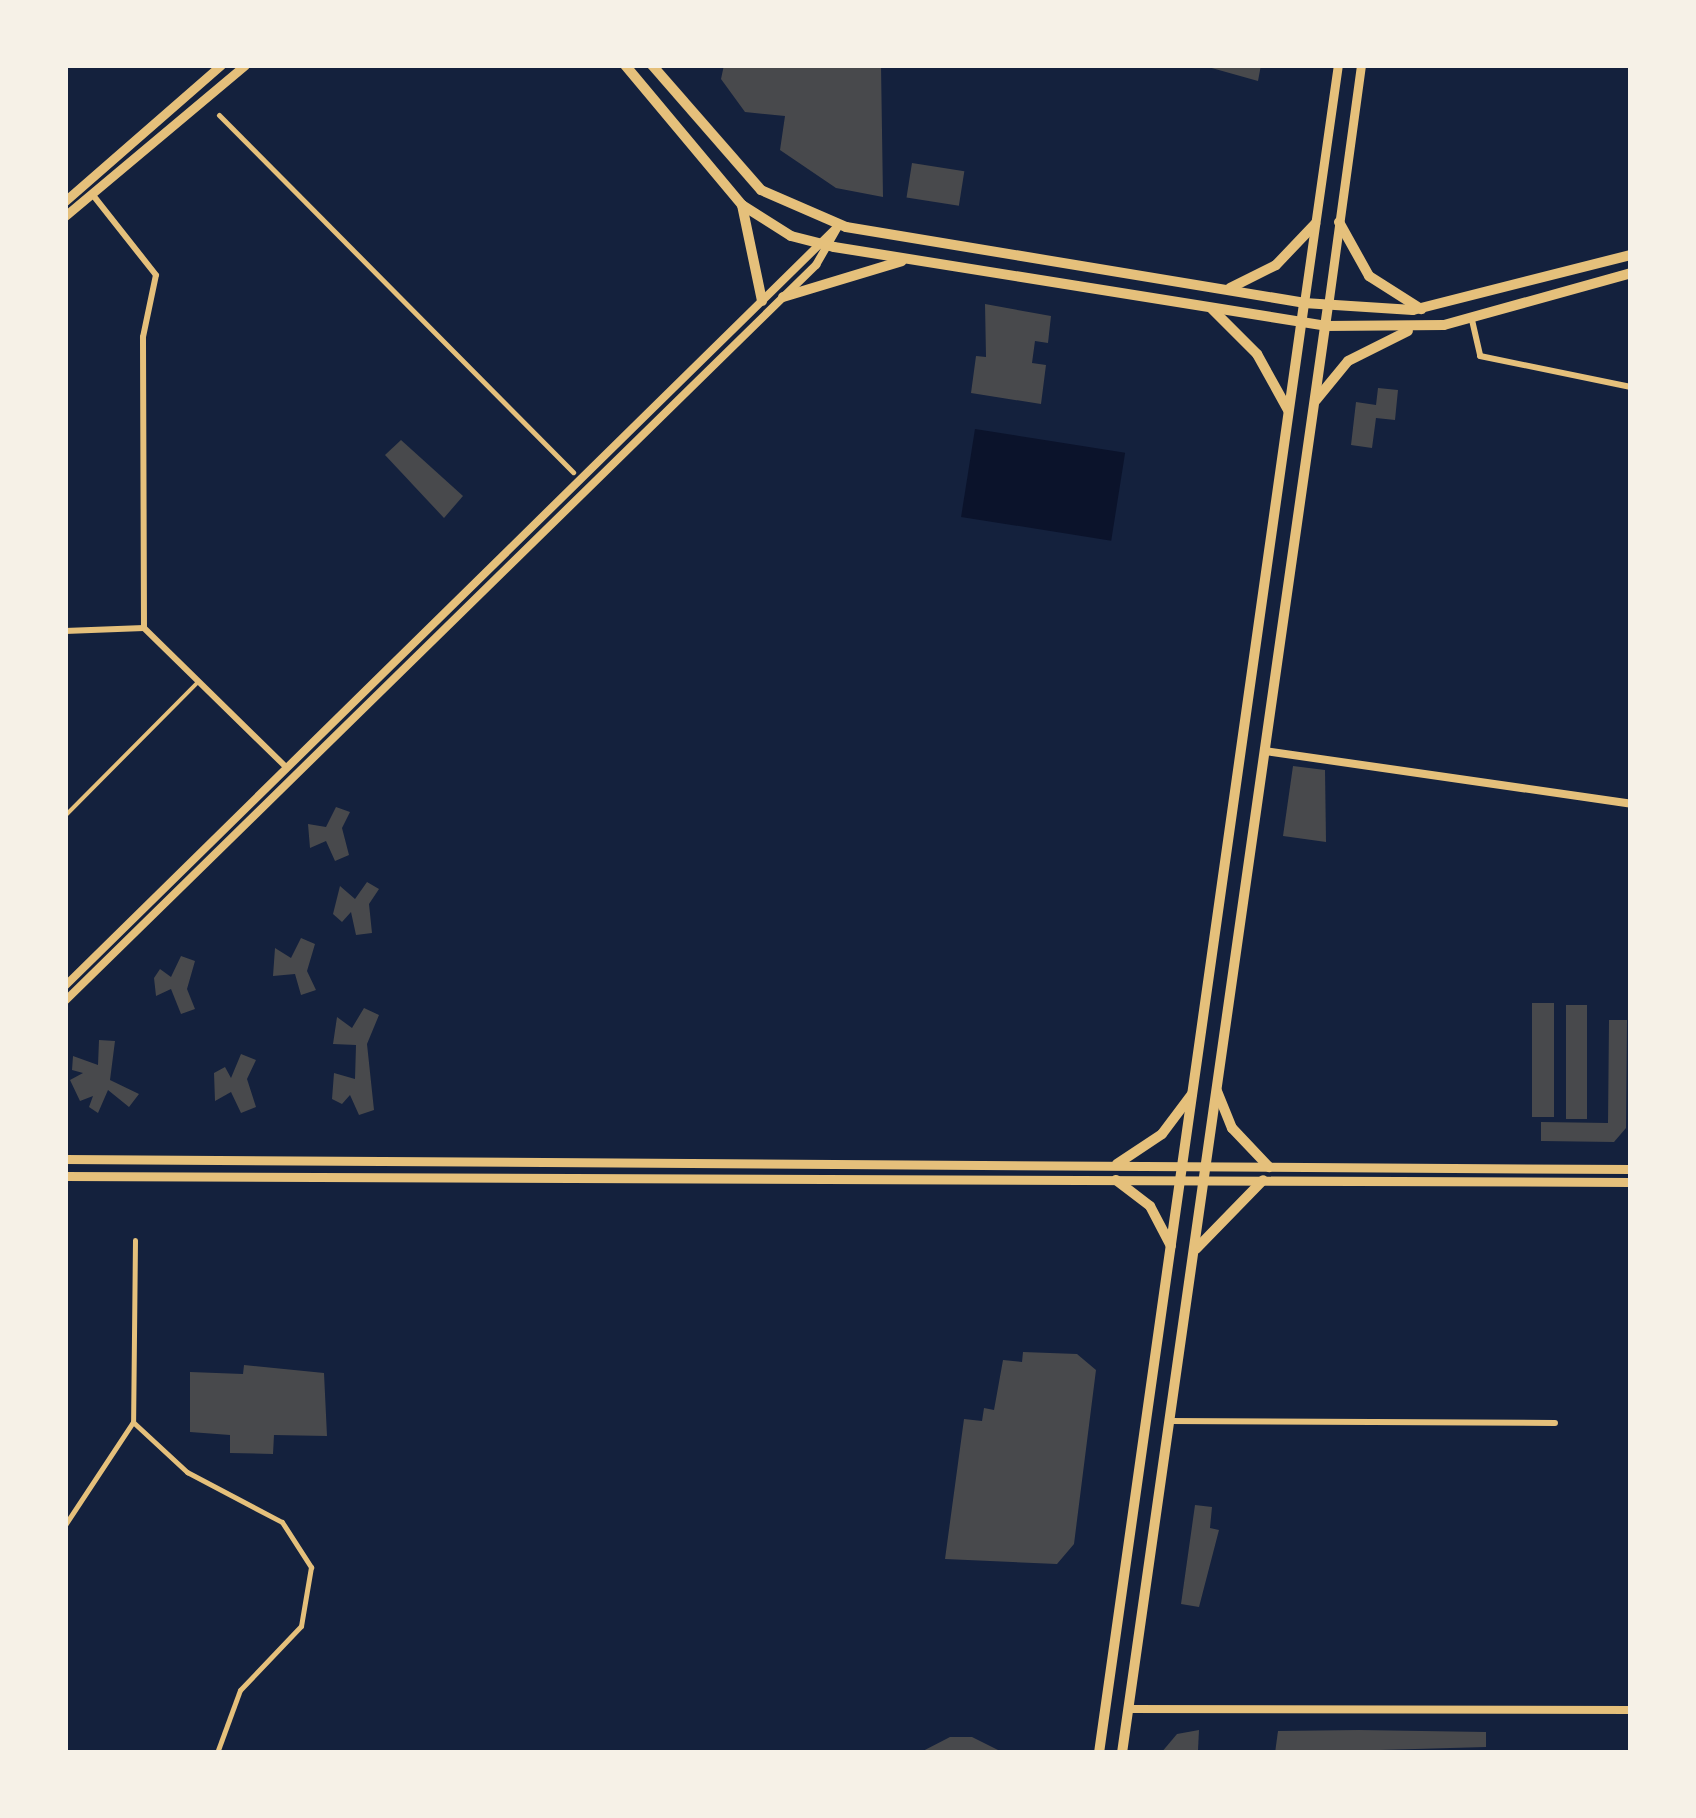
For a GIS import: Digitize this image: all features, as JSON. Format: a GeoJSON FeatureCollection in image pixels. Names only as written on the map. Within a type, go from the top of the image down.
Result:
{"type":"FeatureCollection","features":[{"type":"Feature","properties":{"kind":"main road"},"geometry":{"type":"LineString","coordinates":[[65,200],[221,65]]}},
{"type":"Feature","properties":{"kind":"main road"},"geometry":{"type":"LineString","coordinates":[[65,216],[246,65]]}},
{"type":"Feature","properties":{"kind":"main road"},"geometry":{"type":"LineString","coordinates":[[625,65],[742,204],[760,260],[765,297]]}},
{"type":"Feature","properties":{"kind":"main road"},"geometry":{"type":"LineString","coordinates":[[652,65],[761,190],[839,226],[1304,303],[1418,310],[1631,255]]}},
{"type":"Feature","properties":{"kind":"main road"},"geometry":{"type":"LineString","coordinates":[[1100,1753],[1338,65]]}},
{"type":"Feature","properties":{"kind":"main road"},"geometry":{"type":"LineString","coordinates":[[1122,1753],[1361,65]]}},
{"type":"Feature","properties":{"kind":"main road"},"geometry":{"type":"LineString","coordinates":[[742,204],[820,244],[834,247],[1325,326],[1413,329],[1472,320],[1631,273]]}},
{"type":"Feature","properties":{"kind":"main road"},"geometry":{"type":"LineString","coordinates":[[1340,222],[1369,276],[1418,310]]}},
{"type":"Feature","properties":{"kind":"main road"},"geometry":{"type":"LineString","coordinates":[[1213,309],[1222,289],[1276,266],[1316,224]]}},
{"type":"Feature","properties":{"kind":"main road"},"geometry":{"type":"LineString","coordinates":[[780,299],[910,260]]}},
{"type":"Feature","properties":{"kind":"main road"},"geometry":{"type":"LineString","coordinates":[[1213,309],[1257,354],[1289,411]]}},
{"type":"Feature","properties":{"kind":"main road"},"geometry":{"type":"LineString","coordinates":[[1314,403],[1348,361],[1413,329],[1418,310]]}},
{"type":"Feature","properties":{"kind":"main road"},"geometry":{"type":"LineString","coordinates":[[1205,1014],[1226,1017]]}},
{"type":"Feature","properties":{"kind":"main road"},"geometry":{"type":"LineString","coordinates":[[1216,1088],[1232,1128],[1268,1168]]}},
{"type":"Feature","properties":{"kind":"main road"},"geometry":{"type":"LineString","coordinates":[[1117,1164],[1162,1134],[1195,1089]]}},
{"type":"Feature","properties":{"kind":"main road"},"geometry":{"type":"LineString","coordinates":[[65,1159],[1631,1169]]}},
{"type":"Feature","properties":{"kind":"main road"},"geometry":{"type":"LineString","coordinates":[[1056,1164],[1056,1180]]}},
{"type":"Feature","properties":{"kind":"main road"},"geometry":{"type":"LineString","coordinates":[[65,1176],[1631,1182]]}},
{"type":"Feature","properties":{"kind":"main road"},"geometry":{"type":"LineString","coordinates":[[1116,1180],[1158,1216],[1172,1251]]}},
{"type":"Feature","properties":{"kind":"main road"},"geometry":{"type":"LineString","coordinates":[[1193,1254],[1263,1180]]}},
{"type":"Feature","properties":{"kind":"main road"},"geometry":{"type":"LineString","coordinates":[[1168,1278],[1190,1281]]}},
{"type":"Feature","properties":{"kind":"street"},"geometry":{"type":"LineString","coordinates":[[218,115],[573,472]]}},
{"type":"Feature","properties":{"kind":"street"},"geometry":{"type":"LineString","coordinates":[[92,194],[156,275],[143,337],[144,628],[287,768]]}},
{"type":"Feature","properties":{"kind":"street"},"geometry":{"type":"LineString","coordinates":[[65,986],[839,226]]}},
{"type":"Feature","properties":{"kind":"street"},"geometry":{"type":"LineString","coordinates":[[65,1001],[834,247],[839,226]]}},
{"type":"Feature","properties":{"kind":"street"},"geometry":{"type":"LineString","coordinates":[[765,297],[780,299]]}},
{"type":"Feature","properties":{"kind":"street"},"geometry":{"type":"LineString","coordinates":[[1472,320],[1480,356],[1631,388]]}},
{"type":"Feature","properties":{"kind":"street"},"geometry":{"type":"LineString","coordinates":[[65,631],[144,628]]}},
{"type":"Feature","properties":{"kind":"street"},"geometry":{"type":"LineString","coordinates":[[1265,751],[1631,804]]}},
{"type":"Feature","properties":{"kind":"street"},"geometry":{"type":"LineString","coordinates":[[65,1525],[133,1422],[136,1240]]}},
{"type":"Feature","properties":{"kind":"street"},"geometry":{"type":"LineString","coordinates":[[133,1422],[187,1472],[282,1522],[311,1567],[301,1626],[240,1690],[217,1753]]}},
{"type":"Feature","properties":{"kind":"street"},"geometry":{"type":"LineString","coordinates":[[1170,1422],[1555,1423]]}},
{"type":"Feature","properties":{"kind":"street"},"geometry":{"type":"LineString","coordinates":[[1128,1709],[1631,1710]]}},
{"type":"Feature","properties":{"kind":"lane"},"geometry":{"type":"LineString","coordinates":[[65,816],[198,682]]}},
{"type":"Feature","properties":{"kind":"water"},"geometry":{"type":"Polygon","coordinates":[[[975,429],[1125,453],[1111,541],[961,517],[975,429]]]}},
{"type":"Feature","properties":{"kind":"building"},"geometry":{"type":"Polygon","coordinates":[[[724,65],[881,65],[883,197],[836,188],[780,150],[785,116],[745,112],[721,79],[724,65]]]}},
{"type":"Feature","properties":{"kind":"building"},"geometry":{"type":"Polygon","coordinates":[[[1201,65],[1261,65],[1258,81],[1201,65]]]}},
{"type":"Feature","properties":{"kind":"building"},"geometry":{"type":"Polygon","coordinates":[[[912,163],[964,171],[959,206],[907,198],[912,163]]]}},
{"type":"Feature","properties":{"kind":"building"},"geometry":{"type":"Polygon","coordinates":[[[985,304],[1051,316],[1048,343],[1035,341],[1032,363],[1046,365],[1041,404],[971,393],[976,356],[986,357],[985,304]]]}},
{"type":"Feature","properties":{"kind":"building"},"geometry":{"type":"Polygon","coordinates":[[[1378,388],[1398,390],[1395,420],[1376,418],[1372,448],[1351,445],[1356,402],[1376,405],[1378,388]]]}},
{"type":"Feature","properties":{"kind":"building"},"geometry":{"type":"Polygon","coordinates":[[[401,440],[463,496],[444,518],[385,455],[401,440]]]}},
{"type":"Feature","properties":{"kind":"building"},"geometry":{"type":"Polygon","coordinates":[[[1293,766],[1325,770],[1326,842],[1283,836],[1293,766]]]}},
{"type":"Feature","properties":{"kind":"building"},"geometry":{"type":"Polygon","coordinates":[[[336,807],[350,812],[342,828],[349,855],[335,861],[326,841],[310,848],[308,824],[326,827],[336,807]]]}},
{"type":"Feature","properties":{"kind":"building"},"geometry":{"type":"Polygon","coordinates":[[[367,882],[379,889],[369,904],[372,933],[356,935],[351,912],[342,922],[333,914],[340,886],[355,899],[367,882]]]}},
{"type":"Feature","properties":{"kind":"building"},"geometry":{"type":"Polygon","coordinates":[[[301,938],[315,944],[307,971],[316,990],[301,995],[295,974],[273,976],[275,948],[291,958],[301,938]]]}},
{"type":"Feature","properties":{"kind":"building"},"geometry":{"type":"Polygon","coordinates":[[[181,956],[195,961],[187,989],[195,1009],[181,1014],[171,989],[156,996],[154,978],[160,969],[171,977],[181,956]]]}},
{"type":"Feature","properties":{"kind":"building"},"geometry":{"type":"Polygon","coordinates":[[[1532,1003],[1554,1003],[1554,1117],[1532,1117],[1532,1003]]]}},
{"type":"Feature","properties":{"kind":"building"},"geometry":{"type":"Polygon","coordinates":[[[1566,1005],[1587,1005],[1587,1119],[1566,1119],[1566,1005]]]}},
{"type":"Feature","properties":{"kind":"building"},"geometry":{"type":"Polygon","coordinates":[[[364,1008],[379,1015],[367,1044],[374,1110],[359,1115],[350,1095],[342,1104],[332,1099],[334,1073],[355,1079],[356,1045],[333,1044],[337,1017],[352,1028],[364,1008]]]}},
{"type":"Feature","properties":{"kind":"building"},"geometry":{"type":"Polygon","coordinates":[[[1609,1020],[1627,1020],[1626,1128],[1614,1142],[1541,1141],[1541,1122],[1608,1123],[1609,1020]]]}},
{"type":"Feature","properties":{"kind":"building"},"geometry":{"type":"Polygon","coordinates":[[[99,1040],[115,1041],[110,1080],[139,1094],[129,1107],[108,1090],[98,1113],[89,1107],[93,1096],[80,1101],[70,1080],[83,1073],[72,1070],[73,1056],[98,1065],[99,1040]]]}},
{"type":"Feature","properties":{"kind":"building"},"geometry":{"type":"Polygon","coordinates":[[[241,1054],[256,1060],[247,1079],[256,1107],[241,1113],[231,1092],[215,1101],[214,1073],[225,1067],[231,1078],[241,1054]]]}},
{"type":"Feature","properties":{"kind":"building"},"geometry":{"type":"Polygon","coordinates":[[[1023,1352],[1077,1354],[1096,1370],[1074,1544],[1057,1564],[945,1559],[964,1419],[982,1421],[984,1408],[994,1410],[1003,1360],[1022,1362],[1023,1352]]]}},
{"type":"Feature","properties":{"kind":"building"},"geometry":{"type":"Polygon","coordinates":[[[244,1365],[324,1373],[327,1436],[274,1435],[273,1454],[230,1453],[230,1435],[190,1432],[190,1372],[243,1374],[244,1365]]]}},
{"type":"Feature","properties":{"kind":"building"},"geometry":{"type":"Polygon","coordinates":[[[1195,1505],[1212,1507],[1210,1528],[1219,1530],[1199,1607],[1181,1604],[1195,1505]]]}},
{"type":"Feature","properties":{"kind":"building"},"geometry":{"type":"Polygon","coordinates":[[[1199,1730],[1198,1750],[1161,1753],[1177,1734],[1199,1730]]]}},
{"type":"Feature","properties":{"kind":"building"},"geometry":{"type":"Polygon","coordinates":[[[1278,1731],[1486,1732],[1486,1747],[1275,1753],[1278,1731]]]}},
{"type":"Feature","properties":{"kind":"building"},"geometry":{"type":"Polygon","coordinates":[[[950,1737],[972,1737],[1004,1753],[919,1753],[950,1737]]]}}]}
